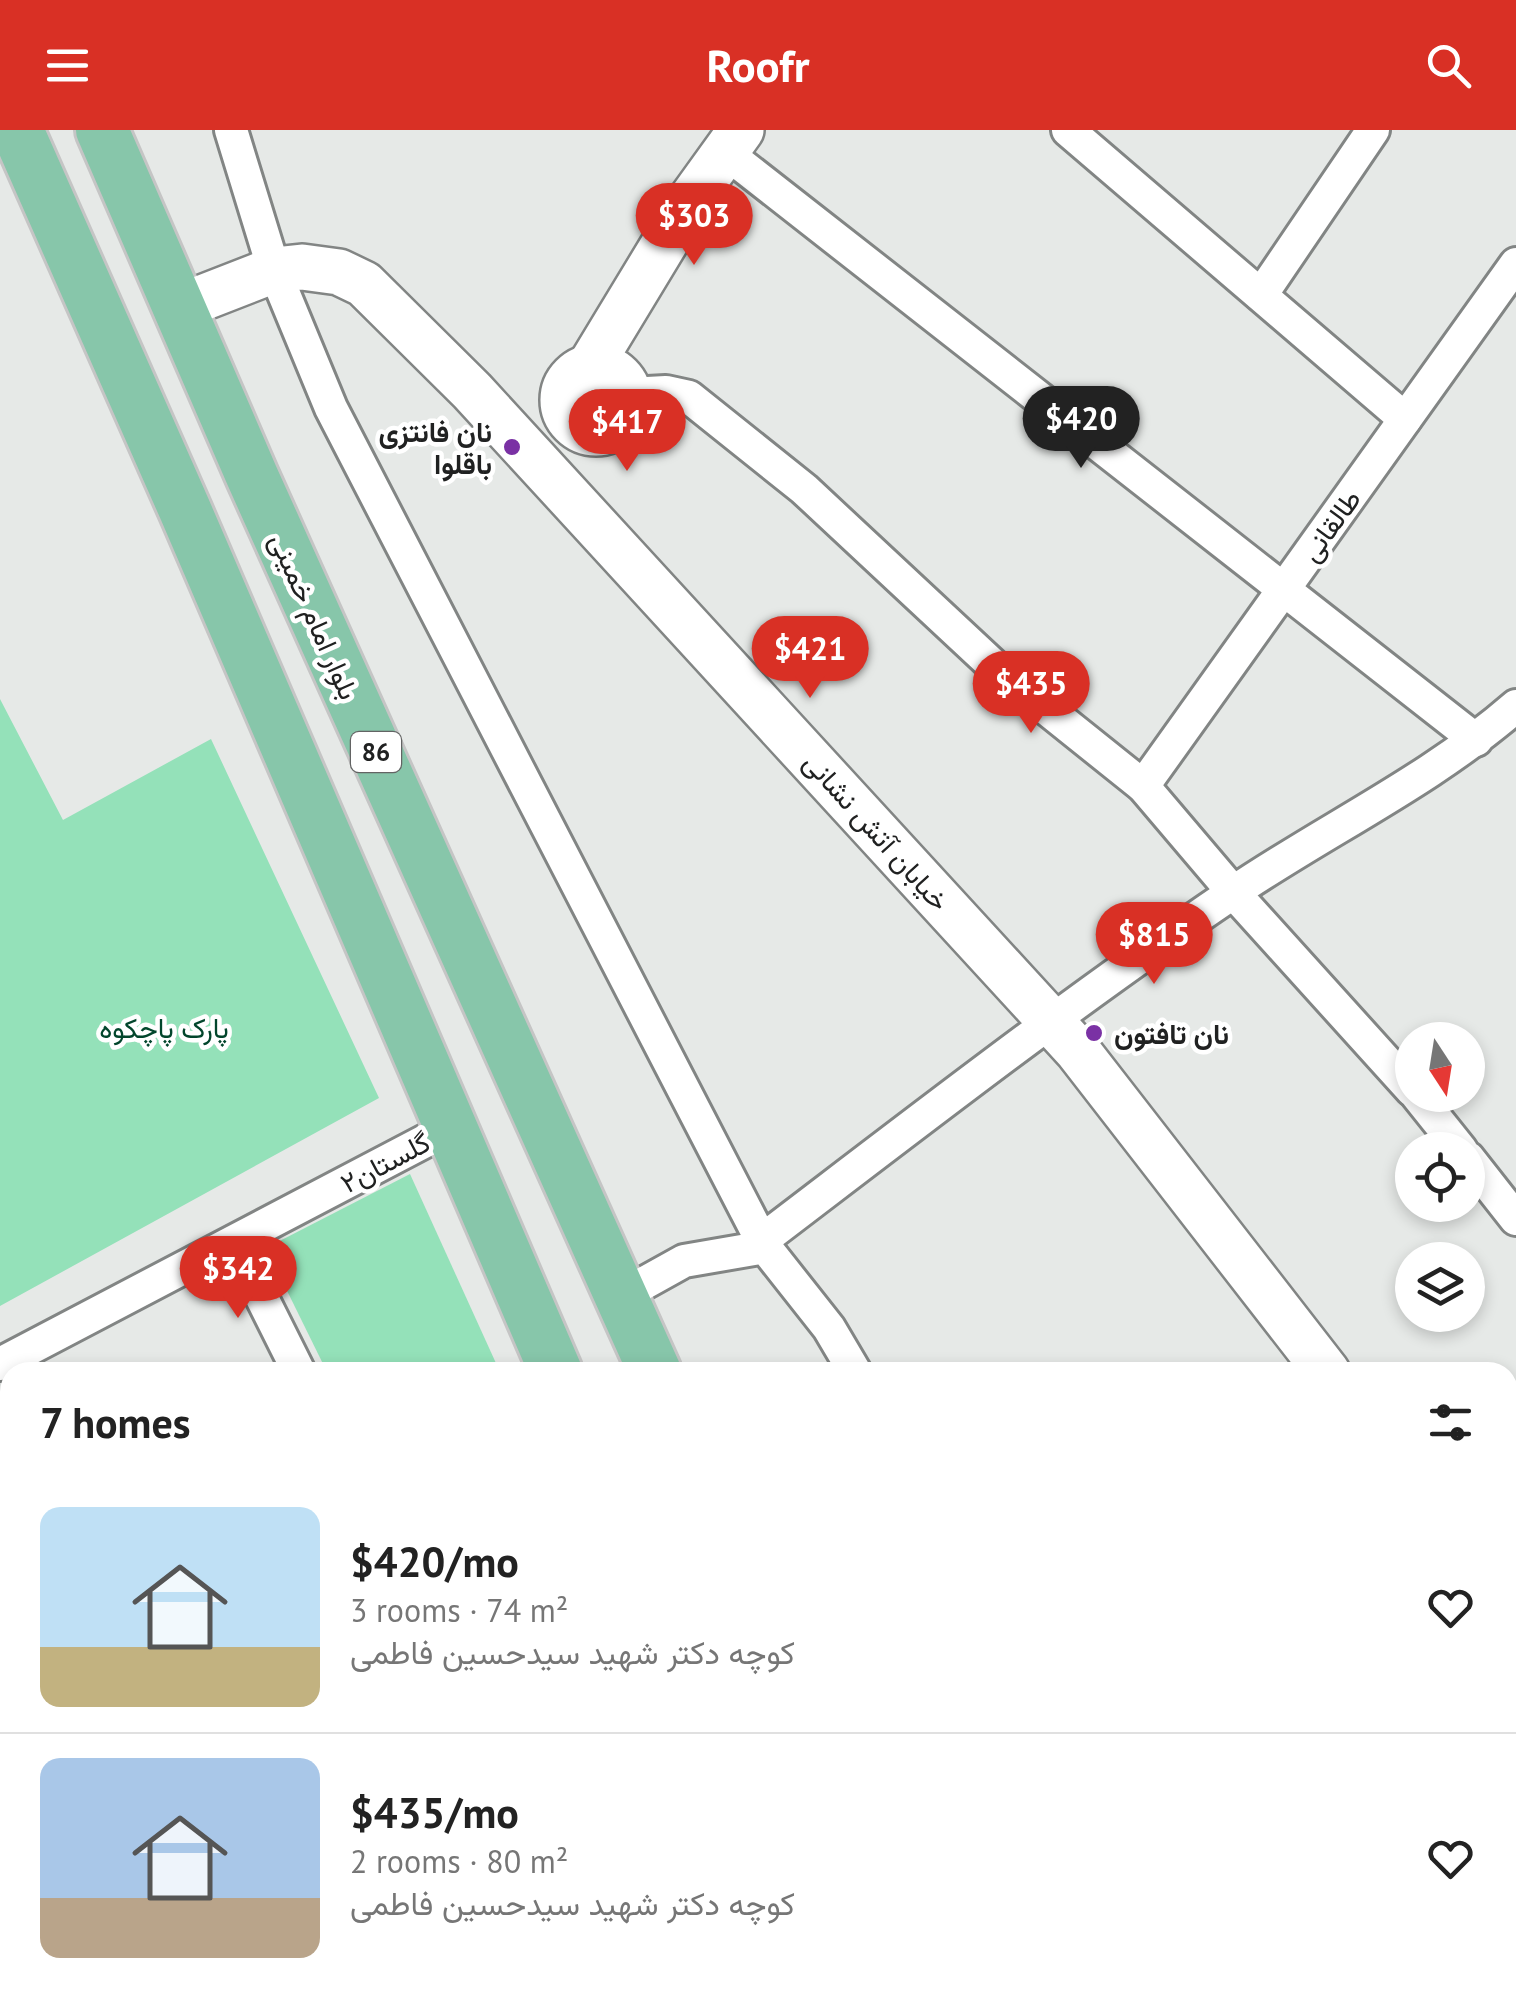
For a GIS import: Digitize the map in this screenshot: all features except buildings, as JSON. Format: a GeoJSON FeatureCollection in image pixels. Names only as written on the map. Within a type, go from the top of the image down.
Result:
{"type":"FeatureCollection","features":[{"type":"Feature","properties":{"kind":"main road"},"geometry":{"type":"LineString","coordinates":[[17,130],[552,1362]]}},
{"type":"Feature","properties":{"kind":"main road","name":"بلوار امام خمینی"},"geometry":{"type":"LineString","coordinates":[[102,130],[651,1362]]}},
{"type":"Feature","properties":{"kind":"main road"},"geometry":{"type":"LineString","coordinates":[[108,337],[179,307]]}},
{"type":"Feature","properties":{"kind":"street"},"geometry":{"type":"LineString","coordinates":[[231,130],[274,270],[331,408],[763,1244],[828,1328],[848,1362]]}},
{"type":"Feature","properties":{"kind":"street"},"geometry":{"type":"LineString","coordinates":[[1068,130],[1405,419]]}},
{"type":"Feature","properties":{"kind":"street"},"geometry":{"type":"LineString","coordinates":[[1261,295],[1373,130]]}},
{"type":"Feature","properties":{"kind":"street"},"geometry":{"type":"LineString","coordinates":[[591,519],[580,400],[692,198],[733,141],[1284,590],[1476,740]]}},
{"type":"Feature","properties":{"kind":"street","name":"طالقانی"},"geometry":{"type":"LineString","coordinates":[[1143,786],[1516,264]]}},
{"type":"Feature","properties":{"kind":"street","name":"خیابان آتش نشانی"},"geometry":{"type":"LineString","coordinates":[[179,307],[274,270],[339,272],[364,284],[472,391],[1051,1021],[1319,1362]]}},
{"type":"Feature","properties":{"kind":"street"},"geometry":{"type":"LineString","coordinates":[[472,391],[580,400]]}},
{"type":"Feature","properties":{"kind":"street"},"geometry":{"type":"LineString","coordinates":[[580,400],[599,434],[619,424],[629,405],[628,394],[666,392],[689,398],[804,489],[997,669],[1143,786],[1395,1071]]}},
{"type":"Feature","properties":{"kind":"street"},"geometry":{"type":"LineString","coordinates":[[621,1296],[684,1261],[763,1244],[1051,1021],[1233,892],[1476,740],[1516,706]]}},
{"type":"Feature","properties":{"kind":"street"},"geometry":{"type":"LineString","coordinates":[[1430,1112],[1446,1132]]}},
{"type":"Feature","properties":{"kind":"street","name":"گلستان۲"},"geometry":{"type":"LineString","coordinates":[[4,1362],[450,1128]]}},
{"type":"Feature","properties":{"kind":"street"},"geometry":{"type":"LineString","coordinates":[[1485,1179],[1516,1218]]}},
{"type":"Feature","properties":{"kind":"street"},"geometry":{"type":"LineString","coordinates":[[234,1242],[294,1362]]}},
{"type":"Feature","properties":{"kind":"green space","name":"پارک پاچکوه"},"geometry":{"type":"Polygon","coordinates":[[[0,699],[63,820],[211,739],[379,1098],[0,1306],[0,699]]]}},
{"type":"Feature","properties":{"kind":"green space"},"geometry":{"type":"Polygon","coordinates":[[[410,1174],[495,1362],[322,1362],[266,1248],[410,1174]]]}},
{"type":"Feature","properties":{"kind":"place","name":"نان فانتزی باقلوا"},"geometry":{"type":"Point","coordinates":[512,447]}},
{"type":"Feature","properties":{"kind":"place","name":"نان تافتون"},"geometry":{"type":"Point","coordinates":[1094,1033]}}]}
